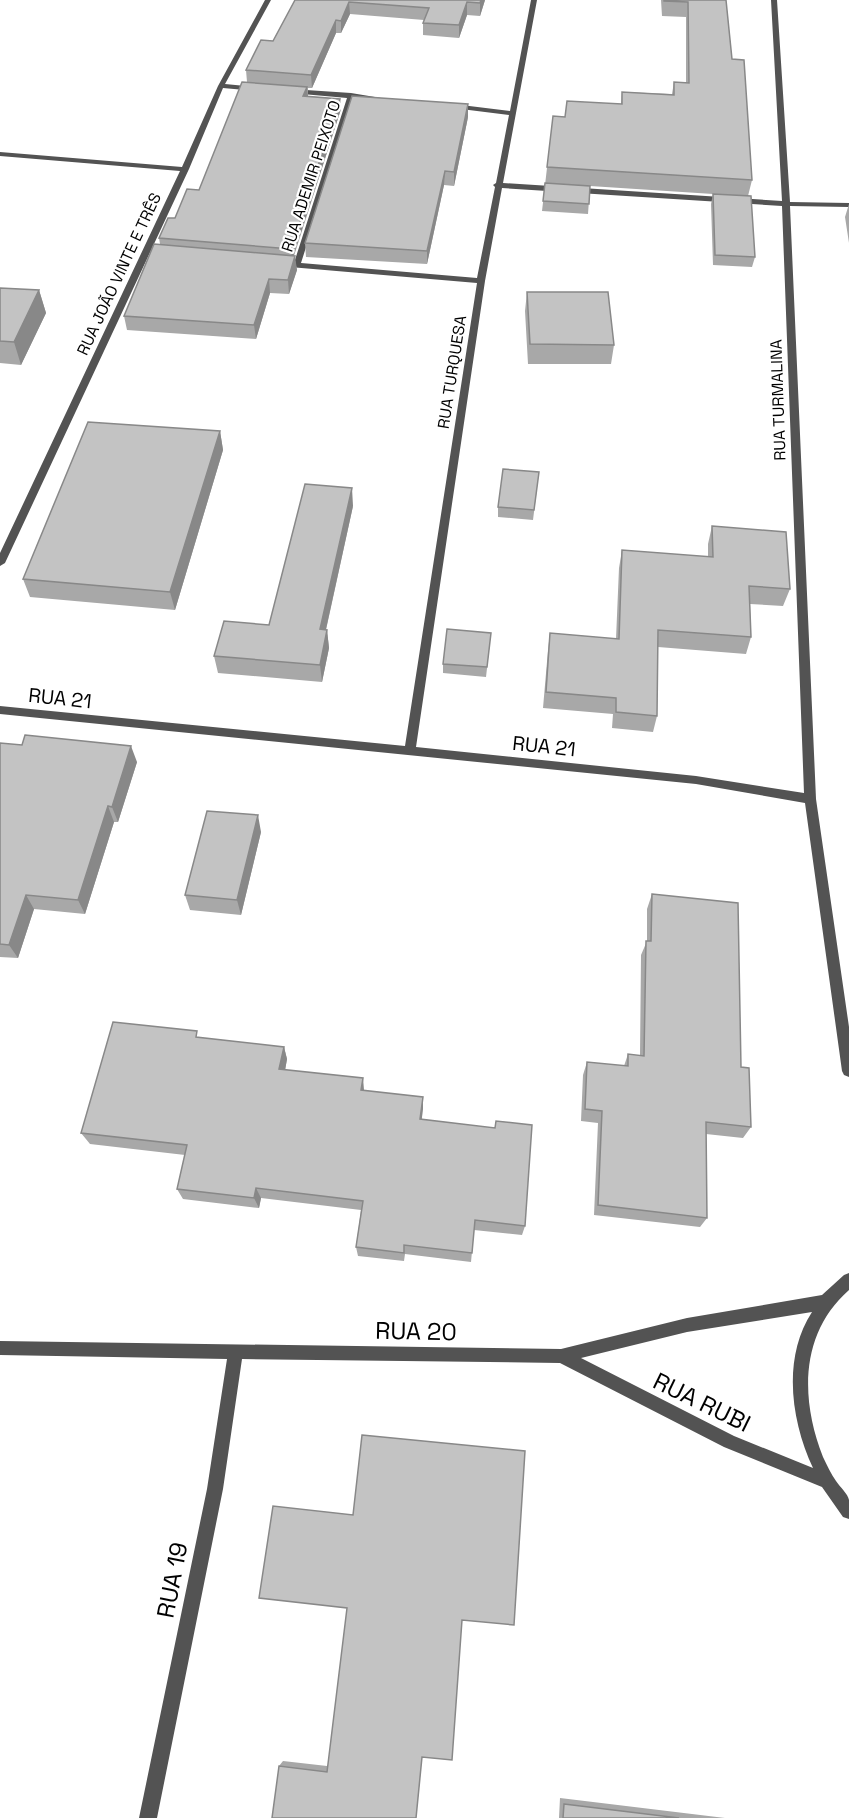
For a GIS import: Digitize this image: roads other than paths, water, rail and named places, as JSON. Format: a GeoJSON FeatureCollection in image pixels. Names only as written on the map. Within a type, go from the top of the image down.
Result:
{"type":"FeatureCollection","features":[{"type":"Feature","properties":{"kind":"street","name":"RUA JOÃO VINTE E TRÊS"},"geometry":{"type":"LineString","coordinates":[[0,563],[185,169],[221,86],[268,0]]}},
{"type":"Feature","properties":{"kind":"street","name":"RUA TURQUESA"},"geometry":{"type":"LineString","coordinates":[[410,750],[481,281],[497,185],[534,0]]}},
{"type":"Feature","properties":{"kind":"street","name":"RUA TURMALINA"},"geometry":{"type":"LineString","coordinates":[[774,0],[786,204],[810,799]]}},
{"type":"Feature","properties":{"kind":"street"},"geometry":{"type":"LineString","coordinates":[[221,86],[268,90]]}},
{"type":"Feature","properties":{"kind":"street"},"geometry":{"type":"LineString","coordinates":[[280,90],[397,100]]}},
{"type":"Feature","properties":{"kind":"street","name":"RUA ADEMIR PEIXOTO"},"geometry":{"type":"LineString","coordinates":[[297,265],[351,95]]}},
{"type":"Feature","properties":{"kind":"street"},"geometry":{"type":"LineString","coordinates":[[444,105],[513,113]]}},
{"type":"Feature","properties":{"kind":"street"},"geometry":{"type":"LineString","coordinates":[[0,154],[185,169]]}},
{"type":"Feature","properties":{"kind":"street"},"geometry":{"type":"LineString","coordinates":[[497,185],[786,204],[849,205]]}},
{"type":"Feature","properties":{"kind":"street"},"geometry":{"type":"LineString","coordinates":[[145,252],[157,253]]}},
{"type":"Feature","properties":{"kind":"street"},"geometry":{"type":"LineString","coordinates":[[273,263],[481,281]]}},
{"type":"Feature","properties":{"kind":"street","name":"RUA 21"},"geometry":{"type":"LineString","coordinates":[[0,711],[696,780],[810,799]]}},
{"type":"Feature","properties":{"kind":"street"},"geometry":{"type":"LineString","coordinates":[[810,799],[849,1071]]}},
{"type":"Feature","properties":{"kind":"street"},"geometry":{"type":"LineString","coordinates":[[849,1280],[826,1302],[809,1331],[801,1365],[801,1403],[810,1443],[828,1482],[849,1511]]}},
{"type":"Feature","properties":{"kind":"street","name":"RUA 20"},"geometry":{"type":"LineString","coordinates":[[0,1348],[561,1356],[687,1325],[826,1302]]}},
{"type":"Feature","properties":{"kind":"street","name":"RUA 19"},"geometry":{"type":"LineString","coordinates":[[148,1818],[215,1490],[236,1350]]}},
{"type":"Feature","properties":{"kind":"street","name":"RUA RUBI"},"geometry":{"type":"LineString","coordinates":[[561,1356],[729,1442],[828,1482]]}}]}
